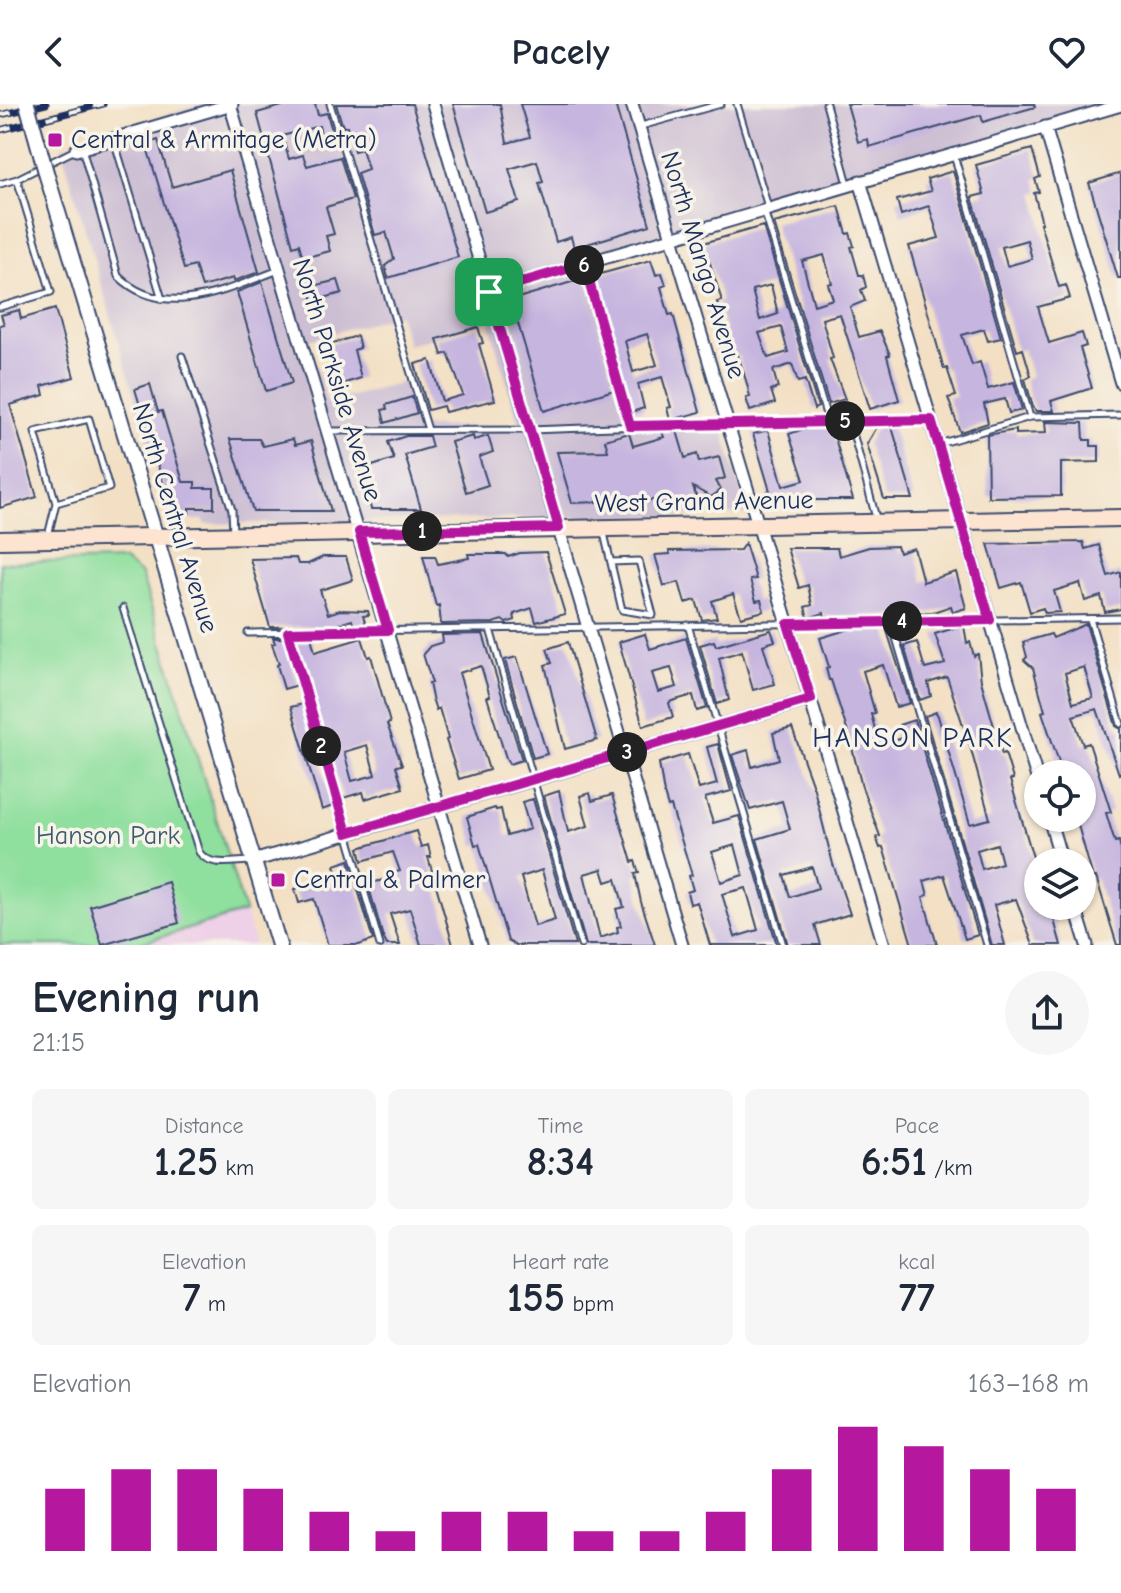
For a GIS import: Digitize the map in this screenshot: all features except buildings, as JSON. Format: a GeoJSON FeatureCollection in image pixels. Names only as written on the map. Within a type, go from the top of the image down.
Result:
{"type":"FeatureCollection","features":[{"type":"Feature","properties":{"kind":"main road","name":"West Grand Avenue"},"geometry":{"type":"LineString","coordinates":[[0,540],[1121,518]]}},
{"type":"Feature","properties":{"kind":"street","name":"North Central Avenue"},"geometry":{"type":"LineString","coordinates":[[27,104],[279,945]]}},
{"type":"Feature","properties":{"kind":"street"},"geometry":{"type":"LineString","coordinates":[[79,149],[231,104]]}},
{"type":"Feature","properties":{"kind":"street","name":"North Parkside Avenue"},"geometry":{"type":"LineString","coordinates":[[231,104],[480,945]]}},
{"type":"Feature","properties":{"kind":"street"},"geometry":{"type":"LineString","coordinates":[[433,104],[682,945]]}},
{"type":"Feature","properties":{"kind":"street","name":"North Mango Avenue"},"geometry":{"type":"LineString","coordinates":[[632,104],[884,945]]}},
{"type":"Feature","properties":{"kind":"street"},"geometry":{"type":"LineString","coordinates":[[489,292],[1121,105]]}},
{"type":"Feature","properties":{"kind":"street"},"geometry":{"type":"LineString","coordinates":[[1045,127],[1121,383]]}},
{"type":"Feature","properties":{"kind":"street"},"geometry":{"type":"LineString","coordinates":[[854,183],[939,444],[1032,760]]}},
{"type":"Feature","properties":{"kind":"street"},"geometry":{"type":"LineString","coordinates":[[253,861],[811,699]]}},
{"type":"Feature","properties":{"kind":"street"},"geometry":{"type":"LineString","coordinates":[[1079,920],[1087,945]]}},
{"type":"Feature","properties":{"kind":"lane"},"geometry":{"type":"LineString","coordinates":[[330,104],[428,430]]}},
{"type":"Feature","properties":{"kind":"lane"},"geometry":{"type":"LineString","coordinates":[[638,127],[721,104]]}},
{"type":"Feature","properties":{"kind":"lane"},"geometry":{"type":"LineString","coordinates":[[737,104],[828,421]]}},
{"type":"Feature","properties":{"kind":"lane"},"geometry":{"type":"LineString","coordinates":[[826,104],[854,183]]}},
{"type":"Feature","properties":{"kind":"lane"},"geometry":{"type":"LineString","coordinates":[[114,139],[162,299]]}},
{"type":"Feature","properties":{"kind":"lane"},"geometry":{"type":"LineString","coordinates":[[0,184],[79,149],[118,276],[131,288],[162,299],[192,298],[222,291],[280,270]]}},
{"type":"Feature","properties":{"kind":"lane"},"geometry":{"type":"LineString","coordinates":[[954,154],[1030,417]]}},
{"type":"Feature","properties":{"kind":"lane"},"geometry":{"type":"LineString","coordinates":[[0,307],[51,292],[17,179]]}},
{"type":"Feature","properties":{"kind":"lane"},"geometry":{"type":"LineString","coordinates":[[584,264],[630,426]]}},
{"type":"Feature","properties":{"kind":"lane"},"geometry":{"type":"LineString","coordinates":[[182,356],[232,510],[234,534]]}},
{"type":"Feature","properties":{"kind":"lane"},"geometry":{"type":"LineString","coordinates":[[939,444],[1030,417],[1121,415]]}},
{"type":"Feature","properties":{"kind":"lane"},"geometry":{"type":"LineString","coordinates":[[47,540],[56,503],[35,432],[89,419],[109,488],[56,503]]}},
{"type":"Feature","properties":{"kind":"lane"},"geometry":{"type":"LineString","coordinates":[[329,431],[529,430],[931,420]]}},
{"type":"Feature","properties":{"kind":"lane"},"geometry":{"type":"LineString","coordinates":[[853,433],[877,523]]}},
{"type":"Feature","properties":{"kind":"lane"},"geometry":{"type":"LineString","coordinates":[[603,528],[622,610],[653,615],[639,561],[611,562]]}},
{"type":"Feature","properties":{"kind":"lane"},"geometry":{"type":"LineString","coordinates":[[123,608],[199,852],[213,862],[253,861]]}},
{"type":"Feature","properties":{"kind":"lane"},"geometry":{"type":"LineString","coordinates":[[248,633],[1121,618]]}},
{"type":"Feature","properties":{"kind":"lane"},"geometry":{"type":"LineString","coordinates":[[1090,619],[1121,724]]}},
{"type":"Feature","properties":{"kind":"lane"},"geometry":{"type":"LineString","coordinates":[[891,621],[987,945]]}},
{"type":"Feature","properties":{"kind":"lane"},"geometry":{"type":"LineString","coordinates":[[688,625],[783,945]]}},
{"type":"Feature","properties":{"kind":"lane"},"geometry":{"type":"LineString","coordinates":[[490,629],[581,945]]}},
{"type":"Feature","properties":{"kind":"lane"},"geometry":{"type":"LineString","coordinates":[[288,632],[380,945]]}},
{"type":"Feature","properties":{"kind":"shaded area"},"geometry":{"type":"Polygon","coordinates":[[[201,104],[1108,104],[583,261],[635,420],[720,420],[747,514],[205,524],[204,520],[178,519],[170,514],[167,506],[61,147],[201,104]],[[399,314],[309,340],[327,403],[411,380],[424,427],[519,425],[489,321],[408,345],[399,314]]]}},
{"type":"Feature","properties":{"kind":"shaded area"},"geometry":{"type":"Polygon","coordinates":[[[245,912],[255,945],[134,945],[245,912]]]}},
{"type":"Feature","properties":{"kind":"green space","name":"Hanson Park"},"geometry":{"type":"Polygon","coordinates":[[[122,560],[141,574],[245,912],[134,945],[0,945],[0,563],[122,560]]]}},
{"type":"Feature","properties":{"kind":"railway"},"geometry":{"type":"LineString","coordinates":[[0,115],[46,104]]}},
{"type":"Feature","properties":{"kind":"railway"},"geometry":{"type":"LineString","coordinates":[[0,130],[103,104]]}},
{"type":"Feature","properties":{"kind":"place","name":"Central & Armitage (Metra)"},"geometry":{"type":"Point","coordinates":[55,140]}},
{"type":"Feature","properties":{"kind":"place","name":"Central & Palmer"},"geometry":{"type":"Point","coordinates":[278,880]}},
{"type":"Feature","properties":{"kind":"district","name":"HANSON PARK"},"geometry":{"type":"Point","coordinates":[913,738]}},
{"type":"Feature","properties":{"kind":"route"},"geometry":{"type":"LineString","coordinates":[[584,264],[630,426],[931,420],[990,620],[788,624],[811,699],[347,833],[288,632],[388,630],[359,532],[559,528],[489,292],[584,264]]}}]}
